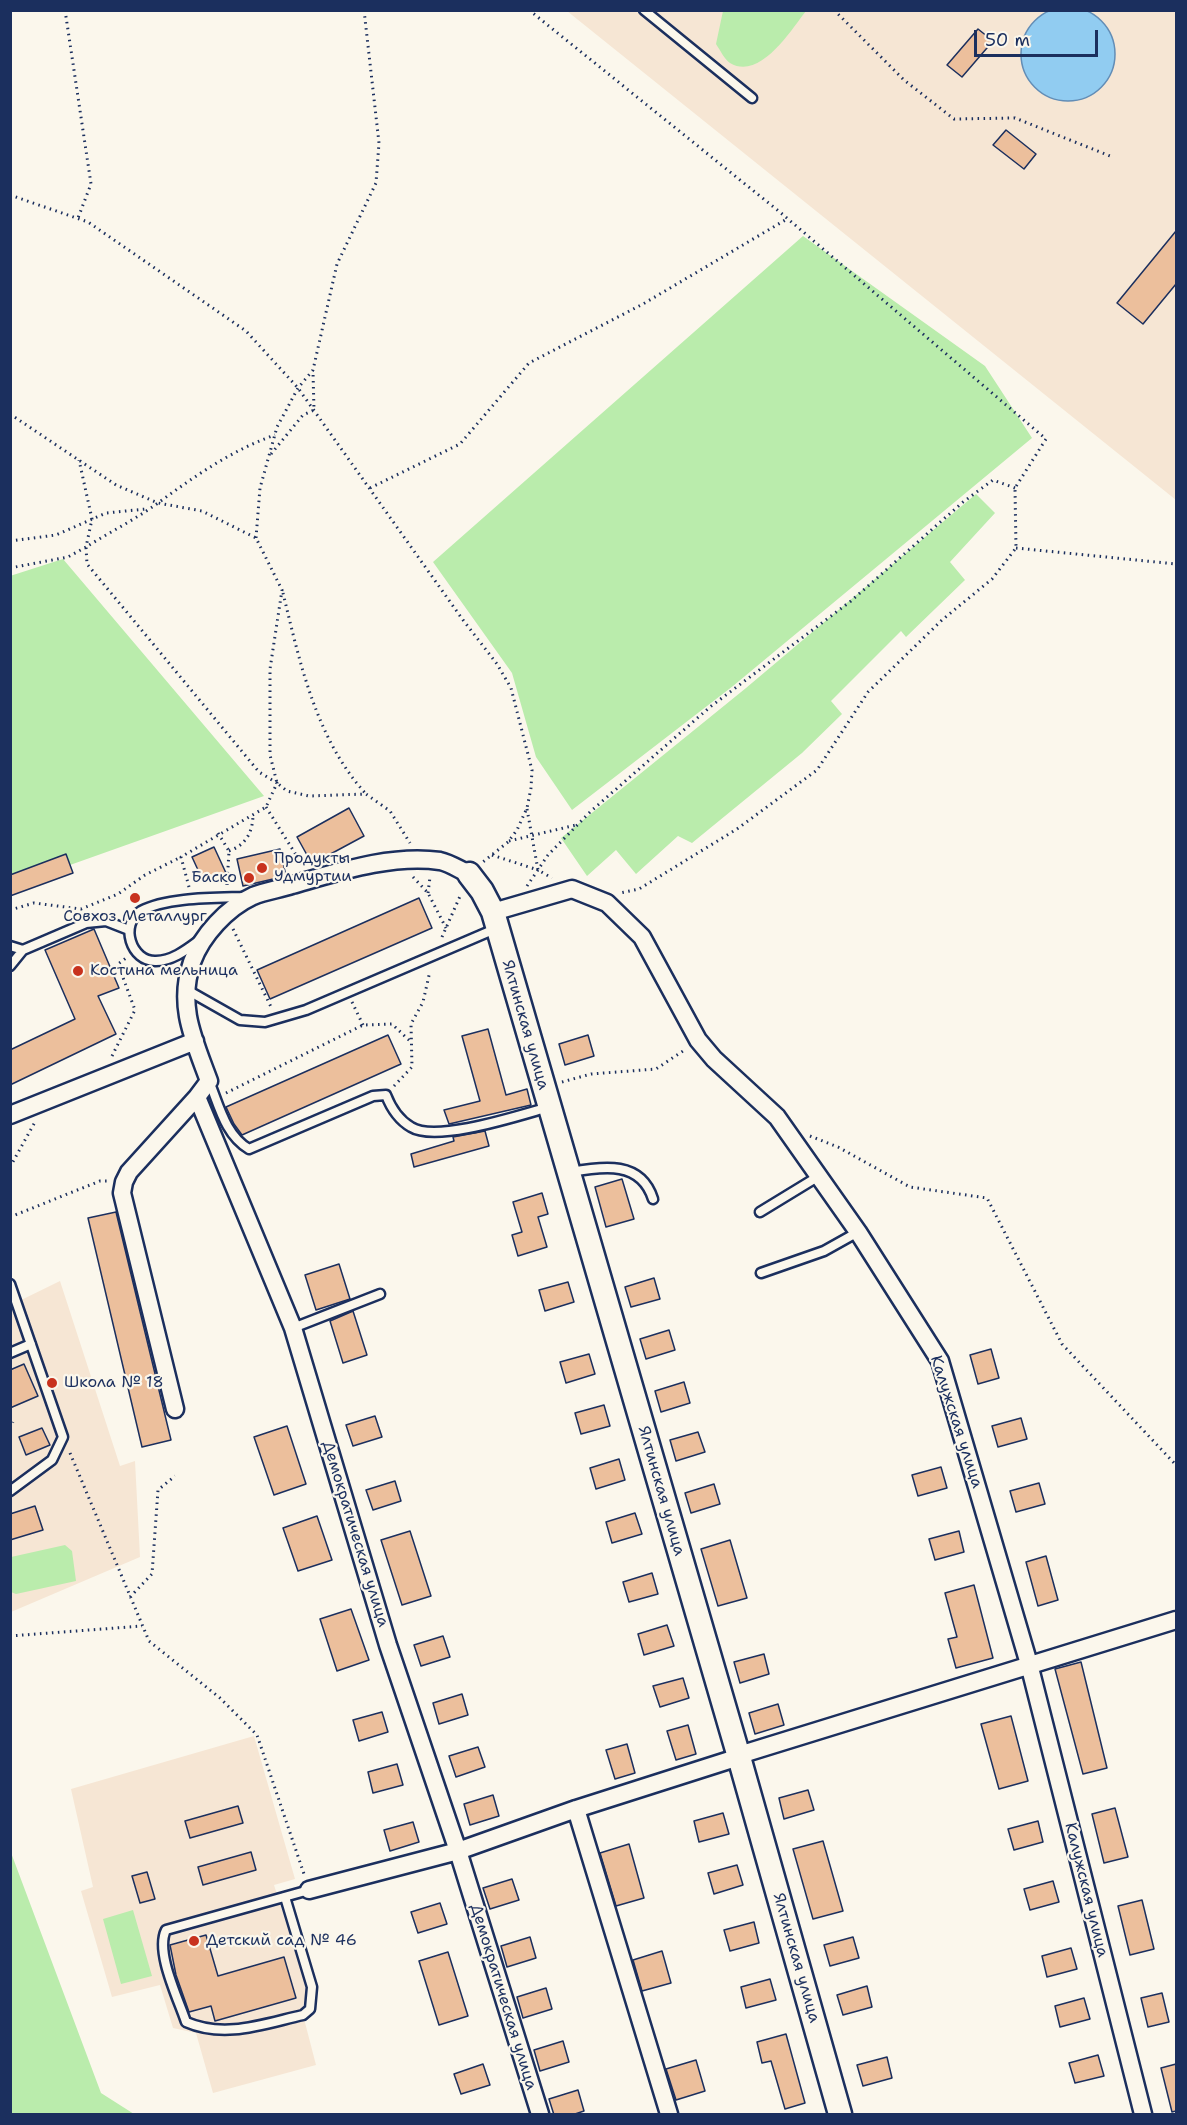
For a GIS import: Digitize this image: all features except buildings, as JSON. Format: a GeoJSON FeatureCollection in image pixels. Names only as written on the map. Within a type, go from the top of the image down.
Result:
{"type":"FeatureCollection","features":[{"type":"Feature","properties":{"kind":"street"},"geometry":{"type":"LineString","coordinates":[[175,1408],[122,1193],[124,1182],[209,1081],[186,1017],[186,990],[193,961],[226,906],[253,897],[376,864],[419,859],[443,861],[469,874]]}},
{"type":"Feature","properties":{"kind":"street","name":"Ялтинская улица"},"geometry":{"type":"LineString","coordinates":[[469,874],[501,916],[546,1098],[740,1757],[840,2115]]}},
{"type":"Feature","properties":{"kind":"street","name":"Калужская улица"},"geometry":{"type":"LineString","coordinates":[[572,889],[607,903],[642,937],[698,1040],[783,1125],[858,1232],[940,1361],[1029,1664],[1143,2115]]}},
{"type":"Feature","properties":{"kind":"street"},"geometry":{"type":"LineString","coordinates":[[501,916],[572,889]]}},
{"type":"Feature","properties":{"kind":"street"},"geometry":{"type":"LineString","coordinates":[[10,1115],[195,1041]]}},
{"type":"Feature","properties":{"kind":"street","name":"Демократическая улица"},"geometry":{"type":"LineString","coordinates":[[197,1097],[293,1328],[388,1645],[458,1851],[540,2115]]}},
{"type":"Feature","properties":{"kind":"street"},"geometry":{"type":"LineString","coordinates":[[309,1890],[458,1851],[576,1809],[740,1757],[748,1752],[1176,1620]]}},
{"type":"Feature","properties":{"kind":"street"},"geometry":{"type":"LineString","coordinates":[[576,1809],[669,2115]]}},
{"type":"Feature","properties":{"kind":"lane"},"geometry":{"type":"LineString","coordinates":[[644,10],[752,98]]}},
{"type":"Feature","properties":{"kind":"lane"},"geometry":{"type":"LineString","coordinates":[[209,933],[169,959],[154,961],[143,958],[136,951],[130,941],[129,930],[133,919],[140,912],[159,905],[192,901],[226,906]]}},
{"type":"Feature","properties":{"kind":"lane"},"geometry":{"type":"LineString","coordinates":[[186,990],[240,1020],[265,1023],[347,992],[433,955],[501,916]]}},
{"type":"Feature","properties":{"kind":"lane"},"geometry":{"type":"LineString","coordinates":[[10,966],[23,950],[86,923],[106,921],[129,930]]}},
{"type":"Feature","properties":{"kind":"lane"},"geometry":{"type":"LineString","coordinates":[[10,946],[23,950]]}},
{"type":"Feature","properties":{"kind":"lane"},"geometry":{"type":"LineString","coordinates":[[209,1081],[228,1129],[239,1143],[249,1149],[373,1096],[386,1095],[390,1107],[413,1129],[441,1132],[546,1098]]}},
{"type":"Feature","properties":{"kind":"lane"},"geometry":{"type":"LineString","coordinates":[[568,1173],[620,1167],[640,1176],[649,1187],[653,1199]]}},
{"type":"Feature","properties":{"kind":"lane"},"geometry":{"type":"LineString","coordinates":[[760,1212],[819,1176]]}},
{"type":"Feature","properties":{"kind":"lane"},"geometry":{"type":"LineString","coordinates":[[761,1273],[824,1251],[858,1232]]}},
{"type":"Feature","properties":{"kind":"lane"},"geometry":{"type":"LineString","coordinates":[[10,1284],[63,1437],[52,1460],[10,1491]]}},
{"type":"Feature","properties":{"kind":"lane"},"geometry":{"type":"LineString","coordinates":[[293,1328],[380,1294]]}},
{"type":"Feature","properties":{"kind":"lane"},"geometry":{"type":"LineString","coordinates":[[10,1353],[31,1344]]}},
{"type":"Feature","properties":{"kind":"lane"},"geometry":{"type":"LineString","coordinates":[[285,1897],[312,1987],[310,2009],[303,2015],[231,2031],[199,2027],[186,2022],[163,1956],[162,1938],[166,1930],[309,1890]]}},
{"type":"Feature","properties":{"kind":"path"},"geometry":{"type":"LineString","coordinates":[[64,10],[91,184],[78,218]]}},
{"type":"Feature","properties":{"kind":"path"},"geometry":{"type":"LineString","coordinates":[[315,410],[313,370],[338,264],[376,183],[379,143],[364,10]]}},
{"type":"Feature","properties":{"kind":"path"},"geometry":{"type":"LineString","coordinates":[[529,10],[787,219],[1046,440],[1015,488],[1017,548],[992,579],[942,620],[868,692],[817,770],[737,829],[639,889],[595,898]]}},
{"type":"Feature","properties":{"kind":"path"},"geometry":{"type":"LineString","coordinates":[[834,10],[904,80],[954,119],[1015,118],[1110,156]]}},
{"type":"Feature","properties":{"kind":"path"},"geometry":{"type":"LineString","coordinates":[[10,195],[88,222],[246,332],[298,388],[463,620],[497,664],[511,688],[532,770],[527,808],[538,870]]}},
{"type":"Feature","properties":{"kind":"path"},"geometry":{"type":"LineString","coordinates":[[370,488],[460,444],[529,363],[643,304],[787,219]]}},
{"type":"Feature","properties":{"kind":"path"},"geometry":{"type":"LineString","coordinates":[[313,370],[298,388],[275,435],[260,488],[256,538],[282,590],[297,647],[331,747],[346,773],[366,794],[390,811],[419,859]]}},
{"type":"Feature","properties":{"kind":"path"},"geometry":{"type":"LineString","coordinates":[[269,456],[303,415],[315,410]]}},
{"type":"Feature","properties":{"kind":"path"},"geometry":{"type":"LineString","coordinates":[[10,414],[116,485],[158,503],[202,511],[256,538]]}},
{"type":"Feature","properties":{"kind":"path"},"geometry":{"type":"LineString","coordinates":[[10,568],[68,557],[158,503],[199,473],[252,443],[275,435]]}},
{"type":"Feature","properties":{"kind":"path"},"geometry":{"type":"LineString","coordinates":[[79,459],[92,519],[86,547],[87,564],[259,772],[287,791],[309,796],[366,794]]}},
{"type":"Feature","properties":{"kind":"path"},"geometry":{"type":"LineString","coordinates":[[501,916],[548,855],[578,825],[710,707],[851,600],[963,502],[993,480],[1015,488]]}},
{"type":"Feature","properties":{"kind":"path"},"geometry":{"type":"LineString","coordinates":[[10,541],[56,535],[106,513],[148,509]]}},
{"type":"Feature","properties":{"kind":"path"},"geometry":{"type":"LineString","coordinates":[[1017,548],[1176,564]]}},
{"type":"Feature","properties":{"kind":"path"},"geometry":{"type":"LineString","coordinates":[[10,910],[34,903],[81,909],[118,894],[145,875],[181,857],[218,833],[266,807],[277,783],[270,755],[270,669],[282,590]]}},
{"type":"Feature","properties":{"kind":"path"},"geometry":{"type":"LineString","coordinates":[[266,807],[312,880]]}},
{"type":"Feature","properties":{"kind":"path"},"geometry":{"type":"LineString","coordinates":[[386,1095],[412,1067],[411,1024],[423,1002],[433,955],[469,874],[508,842],[527,808]]}},
{"type":"Feature","properties":{"kind":"path"},"geometry":{"type":"LineString","coordinates":[[229,851],[240,847],[247,839],[253,827],[253,814]]}},
{"type":"Feature","properties":{"kind":"path"},"geometry":{"type":"LineString","coordinates":[[508,842],[578,825]]}},
{"type":"Feature","properties":{"kind":"path"},"geometry":{"type":"LineString","coordinates":[[218,833],[229,851],[226,906],[277,1019]]}},
{"type":"Feature","properties":{"kind":"path"},"geometry":{"type":"LineString","coordinates":[[492,855],[538,870],[572,889]]}},
{"type":"Feature","properties":{"kind":"path"},"geometry":{"type":"LineString","coordinates":[[181,857],[192,901]]}},
{"type":"Feature","properties":{"kind":"path"},"geometry":{"type":"LineString","coordinates":[[399,862],[428,893],[446,929]]}},
{"type":"Feature","properties":{"kind":"path"},"geometry":{"type":"LineString","coordinates":[[102,1077],[135,1010],[118,964],[136,951]]}},
{"type":"Feature","properties":{"kind":"path"},"geometry":{"type":"LineString","coordinates":[[347,992],[363,1025]]}},
{"type":"Feature","properties":{"kind":"path"},"geometry":{"type":"LineString","coordinates":[[216,1098],[363,1025],[392,1024],[411,1042]]}},
{"type":"Feature","properties":{"kind":"path"},"geometry":{"type":"LineString","coordinates":[[546,1098],[591,1074],[656,1069],[698,1040]]}},
{"type":"Feature","properties":{"kind":"path"},"geometry":{"type":"LineString","coordinates":[[10,1167],[47,1100]]}},
{"type":"Feature","properties":{"kind":"path"},"geometry":{"type":"LineString","coordinates":[[783,1125],[838,1147],[910,1187],[987,1198],[1062,1344],[1176,1465]]}},
{"type":"Feature","properties":{"kind":"path"},"geometry":{"type":"LineString","coordinates":[[10,1217],[100,1181],[124,1182]]}},
{"type":"Feature","properties":{"kind":"path"},"geometry":{"type":"LineString","coordinates":[[10,1428],[13,1422]]}},
{"type":"Feature","properties":{"kind":"path"},"geometry":{"type":"LineString","coordinates":[[63,1437],[149,1641],[220,1698],[257,1735],[309,1890]]}},
{"type":"Feature","properties":{"kind":"path"},"geometry":{"type":"LineString","coordinates":[[130,1596],[152,1574],[158,1490],[175,1476]]}},
{"type":"Feature","properties":{"kind":"path"},"geometry":{"type":"LineString","coordinates":[[10,1636],[142,1626]]}},
{"type":"Feature","properties":{"kind":"shaded area"},"geometry":{"type":"Polygon","coordinates":[[[567,11],[1176,11],[1176,500],[567,11]]]}},
{"type":"Feature","properties":{"kind":"shaded area","name":"Школа № 18"},"geometry":{"type":"Polygon","coordinates":[[[60,1281],[120,1466],[135,1461],[140,1557],[11,1612],[11,1305],[60,1281]]]}},
{"type":"Feature","properties":{"kind":"shaded area","name":"Детский сад № 46"},"geometry":{"type":"Polygon","coordinates":[[[254,1736],[295,1879],[274,1885],[307,1989],[302,2011],[316,2065],[213,2093],[196,2033],[173,2028],[160,1985],[112,1997],[81,1891],[93,1887],[71,1789],[254,1736]]]}},
{"type":"Feature","properties":{"kind":"green space"},"geometry":{"type":"Polygon","coordinates":[[[723,10],[806,11],[774,51],[752,65],[741,67],[728,62],[716,44],[723,10]]]}},
{"type":"Feature","properties":{"kind":"green space"},"geometry":{"type":"Polygon","coordinates":[[[803,236],[985,366],[1032,438],[733,686],[572,810],[536,757],[512,673],[433,562],[803,236]]]}},
{"type":"Feature","properties":{"kind":"green space"},"geometry":{"type":"Polygon","coordinates":[[[976,494],[995,513],[950,562],[965,580],[906,637],[901,631],[831,701],[842,714],[802,753],[692,843],[678,836],[636,874],[616,850],[587,876],[561,838],[746,688],[976,494]]]}},
{"type":"Feature","properties":{"kind":"green space"},"geometry":{"type":"Polygon","coordinates":[[[63,559],[264,796],[11,886],[10,576],[63,559]]]}},
{"type":"Feature","properties":{"kind":"green space"},"geometry":{"type":"Polygon","coordinates":[[[65,1545],[72,1551],[76,1581],[16,1594],[11,1592],[11,1557],[65,1545]]]}},
{"type":"Feature","properties":{"kind":"green space"},"geometry":{"type":"Polygon","coordinates":[[[10,1850],[101,2093],[134,2114],[11,2114],[10,1850]]]}},
{"type":"Feature","properties":{"kind":"green space"},"geometry":{"type":"Polygon","coordinates":[[[133,1910],[152,1976],[121,1984],[103,1919],[133,1910]]]}},
{"type":"Feature","properties":{"kind":"water"},"geometry":{"type":"Polygon","coordinates":[[[1068,7],[1086,11],[1101,21],[1111,36],[1115,54],[1111,72],[1101,87],[1086,97],[1068,101],[1050,97],[1035,87],[1025,72],[1021,54],[1025,36],[1035,21],[1050,11],[1068,7]]]}},
{"type":"Feature","properties":{"kind":"place","name":"Продукты Удмуртии"},"geometry":{"type":"Point","coordinates":[262,868]}},
{"type":"Feature","properties":{"kind":"place","name":"Баско"},"geometry":{"type":"Point","coordinates":[249,878]}},
{"type":"Feature","properties":{"kind":"place","name":"Совхоз Металлург"},"geometry":{"type":"Point","coordinates":[135,898]}},
{"type":"Feature","properties":{"kind":"place","name":"Костина мельница"},"geometry":{"type":"Point","coordinates":[78,971]}},
{"type":"Feature","properties":{"kind":"place","name":"Школа № 18"},"geometry":{"type":"Point","coordinates":[52,1383]}},
{"type":"Feature","properties":{"kind":"place","name":"Детский сад № 46"},"geometry":{"type":"Point","coordinates":[194,1941]}}]}
